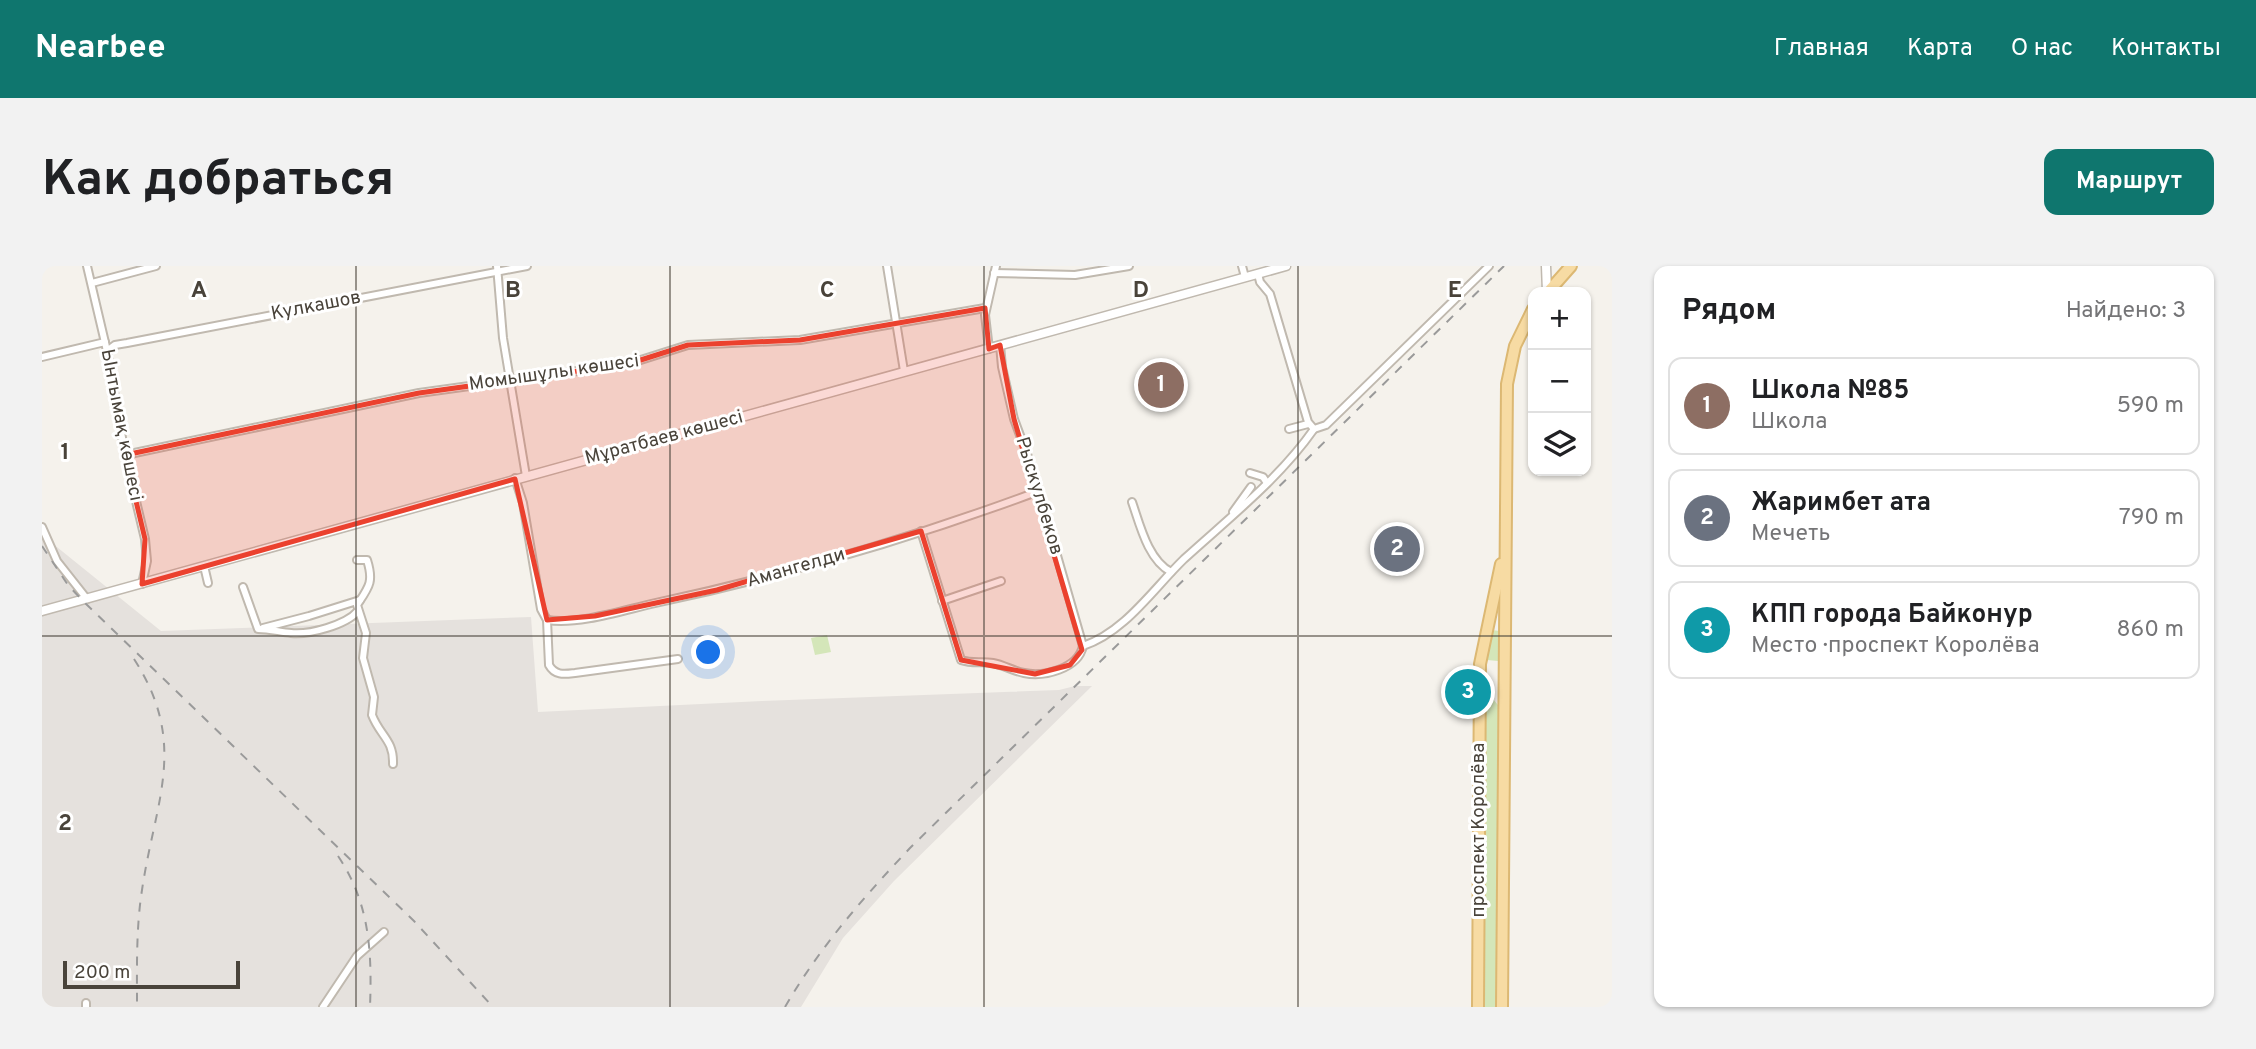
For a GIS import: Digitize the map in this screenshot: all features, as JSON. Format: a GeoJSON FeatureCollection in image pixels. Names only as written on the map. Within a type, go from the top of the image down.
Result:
{"type":"FeatureCollection","features":[{"type":"Feature","properties":{"kind":"main road"},"geometry":{"type":"LineString","coordinates":[[1552,287],[1571,266]]}},
{"type":"Feature","properties":{"kind":"main road"},"geometry":{"type":"LineString","coordinates":[[1506,537],[1508,374],[1520,332],[1528,318]]}},
{"type":"Feature","properties":{"kind":"main road","name":"проспект Королёва"},"geometry":{"type":"LineString","coordinates":[[1478,1007],[1480,664],[1506,537]]}},
{"type":"Feature","properties":{"kind":"main road","name":"проспект Королёва"},"geometry":{"type":"LineString","coordinates":[[1502,1007],[1506,537]]}},
{"type":"Feature","properties":{"kind":"street","name":"Ынтымақ көшесі"},"geometry":{"type":"LineString","coordinates":[[87,266],[107,351],[125,455],[145,539],[147,561],[142,584]]}},
{"type":"Feature","properties":{"kind":"street"},"geometry":{"type":"LineString","coordinates":[[92,283],[156,266]]}},
{"type":"Feature","properties":{"kind":"street","name":"Кулкашов"},"geometry":{"type":"LineString","coordinates":[[107,351],[115,345],[127,342],[498,269],[527,266]]}},
{"type":"Feature","properties":{"kind":"street"},"geometry":{"type":"LineString","coordinates":[[887,266],[904,371]]}},
{"type":"Feature","properties":{"kind":"street"},"geometry":{"type":"LineString","coordinates":[[989,349],[985,308],[995,270],[1075,275],[1129,266]]}},
{"type":"Feature","properties":{"kind":"street"},"geometry":{"type":"LineString","coordinates":[[1242,266],[1245,277]]}},
{"type":"Feature","properties":{"kind":"street","name":"Мұратбаев көшесі"},"geometry":{"type":"LineString","coordinates":[[42,611],[1286,266]]}},
{"type":"Feature","properties":{"kind":"street"},"geometry":{"type":"LineString","coordinates":[[1289,429],[1326,425],[1489,266]]}},
{"type":"Feature","properties":{"kind":"street"},"geometry":{"type":"LineString","coordinates":[[1546,266],[1548,287]]}},
{"type":"Feature","properties":{"kind":"street"},"geometry":{"type":"LineString","coordinates":[[498,269],[503,338],[526,476]]}},
{"type":"Feature","properties":{"kind":"street"},"geometry":{"type":"LineString","coordinates":[[921,531],[958,657],[969,663],[994,663],[1020,673],[1044,673],[1070,665],[1081,654],[1083,646],[1102,637],[1127,619],[1171,572],[1302,447],[1311,427],[1270,294],[1260,282],[1258,274]]}},
{"type":"Feature","properties":{"kind":"street","name":"Момышұлы көшесі"},"geometry":{"type":"LineString","coordinates":[[125,455],[419,393],[628,364],[688,345],[800,340],[985,308]]}},
{"type":"Feature","properties":{"kind":"street"},"geometry":{"type":"LineString","coordinates":[[42,357],[105,342]]}},
{"type":"Feature","properties":{"kind":"street","name":"Рыскулбеков"},"geometry":{"type":"LineString","coordinates":[[1000,345],[1002,367],[1014,419],[1039,491],[1083,646]]}},
{"type":"Feature","properties":{"kind":"street"},"geometry":{"type":"LineString","coordinates":[[1250,473],[1263,477],[1267,483]]}},
{"type":"Feature","properties":{"kind":"street"},"geometry":{"type":"LineString","coordinates":[[515,478],[525,516],[541,609],[547,620],[551,669],[559,674],[575,673],[678,659]]}},
{"type":"Feature","properties":{"kind":"street"},"geometry":{"type":"LineString","coordinates":[[1231,517],[1251,487]]}},
{"type":"Feature","properties":{"kind":"street","name":"Амангелди"},"geometry":{"type":"LineString","coordinates":[[547,620],[595,616],[776,576],[1039,491]]}},
{"type":"Feature","properties":{"kind":"street"},"geometry":{"type":"LineString","coordinates":[[1132,502],[1158,562],[1171,572]]}},
{"type":"Feature","properties":{"kind":"street"},"geometry":{"type":"LineString","coordinates":[[42,527],[57,561],[87,598]]}},
{"type":"Feature","properties":{"kind":"street"},"geometry":{"type":"LineString","coordinates":[[357,560],[366,560],[371,576],[366,594],[357,605],[366,633],[363,658],[374,697],[372,715],[391,744],[394,751],[393,764]]}},
{"type":"Feature","properties":{"kind":"street"},"geometry":{"type":"LineString","coordinates":[[204,566],[208,583]]}},
{"type":"Feature","properties":{"kind":"street"},"geometry":{"type":"LineString","coordinates":[[942,601],[1001,582]]}},
{"type":"Feature","properties":{"kind":"street"},"geometry":{"type":"LineString","coordinates":[[243,587],[258,629]]}},
{"type":"Feature","properties":{"kind":"street"},"geometry":{"type":"LineString","coordinates":[[258,629],[361,600]]}},
{"type":"Feature","properties":{"kind":"street"},"geometry":{"type":"LineString","coordinates":[[258,629],[293,634],[345,621],[358,611]]}},
{"type":"Feature","properties":{"kind":"street"},"geometry":{"type":"LineString","coordinates":[[323,1007],[357,956],[384,932]]}},
{"type":"Feature","properties":{"kind":"highlighted area"},"geometry":{"type":"Polygon","coordinates":[[[985,308],[989,349],[1000,345],[1014,419],[1082,650],[1070,665],[1035,674],[961,660],[921,531],[717,590],[595,616],[547,620],[515,479],[142,584],[145,539],[125,455],[419,393],[628,364],[688,345],[800,340],[985,308]]]}},
{"type":"Feature","properties":{"kind":"shaded area"},"geometry":{"type":"Polygon","coordinates":[[[42,535],[161,631],[531,617],[538,712],[1059,690],[1092,686],[894,881],[843,938],[801,1007],[42,1007],[42,535]]]}},
{"type":"Feature","properties":{"kind":"green space"},"geometry":{"type":"Polygon","coordinates":[[[1491,630],[1500,631],[1498,661],[1485,658],[1491,630]]]}},
{"type":"Feature","properties":{"kind":"green space"},"geometry":{"type":"Polygon","coordinates":[[[827,635],[831,652],[815,655],[811,638],[827,635]]]}},
{"type":"Feature","properties":{"kind":"green space"},"geometry":{"type":"Polygon","coordinates":[[[1493,699],[1498,705],[1497,1007],[1483,1007],[1485,705],[1493,699]]]}},
{"type":"Feature","properties":{"kind":"railway"},"geometry":{"type":"LineString","coordinates":[[785,1007],[812,964],[843,924],[910,848],[1504,266]]}},
{"type":"Feature","properties":{"kind":"railway"},"geometry":{"type":"LineString","coordinates":[[42,546],[68,585],[82,600],[414,921],[493,1007]]}},
{"type":"Feature","properties":{"kind":"railway"},"geometry":{"type":"LineString","coordinates":[[134,659],[151,690],[160,718],[164,746],[160,800],[140,904],[137,1007]]}},
{"type":"Feature","properties":{"kind":"railway"},"geometry":{"type":"LineString","coordinates":[[338,856],[349,874],[363,910],[369,948],[370,1007]]}},
{"type":"Feature","properties":{"kind":"place","name":"Школа №85"},"geometry":{"type":"Point","coordinates":[1161,385]}},
{"type":"Feature","properties":{"kind":"place","name":"Жаримбет ата"},"geometry":{"type":"Point","coordinates":[1397,549]}},
{"type":"Feature","properties":{"kind":"place","name":"КПП города Байконур"},"geometry":{"type":"Point","coordinates":[1468,692]}}]}
